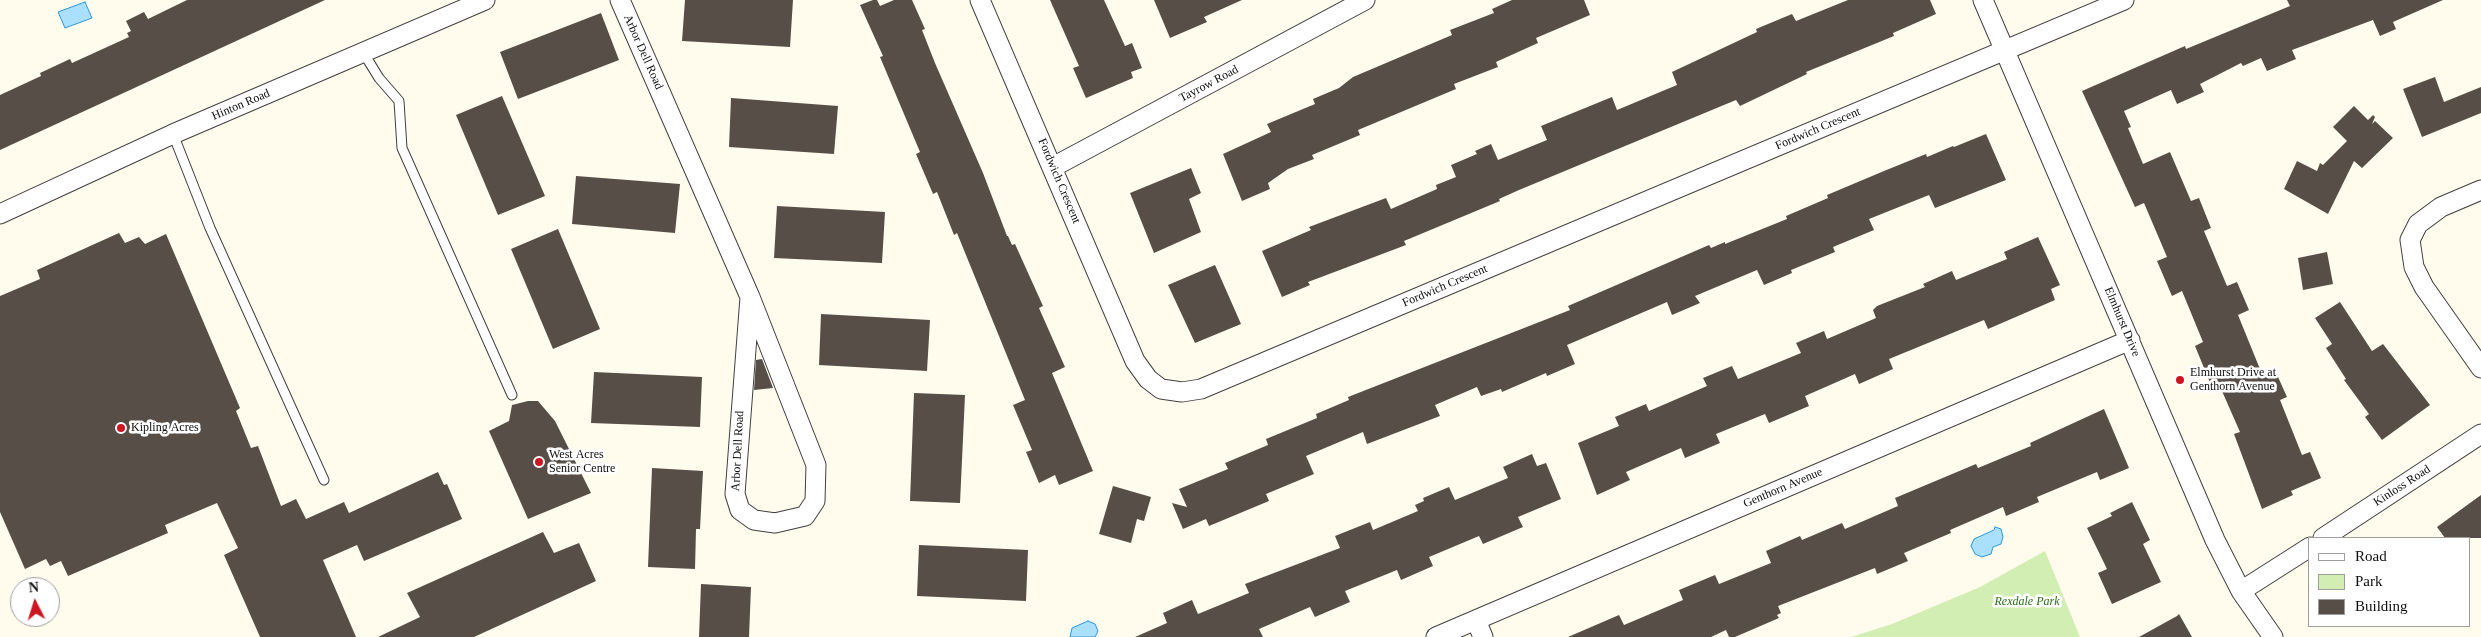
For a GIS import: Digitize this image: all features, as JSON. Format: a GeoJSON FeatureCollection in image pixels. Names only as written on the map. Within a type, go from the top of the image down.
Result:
{"type":"FeatureCollection","features":[{"type":"Feature","properties":{"kind":"street","name":"Hinton Road"},"geometry":{"type":"LineString","coordinates":[[0,214],[173,134],[485,0]]}},
{"type":"Feature","properties":{"kind":"street","name":"Arbor Dell Road"},"geometry":{"type":"LineString","coordinates":[[620,0],[750,297],[816,465],[815,502],[805,516],[775,523],[754,520],[740,510],[735,494],[750,297]]}},
{"type":"Feature","properties":{"kind":"street","name":"Fordwich Crescent"},"geometry":{"type":"LineString","coordinates":[[980,0],[1135,361],[1148,379],[1161,389],[1182,392],[1200,389],[2124,0]]}},
{"type":"Feature","properties":{"kind":"street","name":"Tayrow Road"},"geometry":{"type":"LineString","coordinates":[[1053,167],[1365,0]]}},
{"type":"Feature","properties":{"kind":"street","name":"Elmhurst Drive"},"geometry":{"type":"LineString","coordinates":[[1984,0],[2215,540],[2241,591],[2273,637]]}},
{"type":"Feature","properties":{"kind":"street"},"geometry":{"type":"LineString","coordinates":[[2481,190],[2441,207],[2418,224],[2410,240],[2414,267],[2424,287],[2481,368]]}},
{"type":"Feature","properties":{"kind":"street","name":"Genthorn Avenue"},"geometry":{"type":"LineString","coordinates":[[1436,637],[1480,628],[2130,340]]}},
{"type":"Feature","properties":{"kind":"street","name":"Kinloss Road"},"geometry":{"type":"LineString","coordinates":[[2325,537],[2481,434]]}},
{"type":"Feature","properties":{"kind":"street"},"geometry":{"type":"LineString","coordinates":[[2241,591],[2308,548]]}},
{"type":"Feature","properties":{"kind":"lane"},"geometry":{"type":"LineString","coordinates":[[363,52],[379,78],[398,101],[402,148],[512,396]]}},
{"type":"Feature","properties":{"kind":"lane"},"geometry":{"type":"LineString","coordinates":[[173,134],[210,228],[324,480]]}},
{"type":"Feature","properties":{"kind":"green space","name":"Rexdale Park"},"geometry":{"type":"Polygon","coordinates":[[[2045,551],[2080,637],[1851,637],[1892,624],[1980,587],[2045,551]]]}},
{"type":"Feature","properties":{"kind":"water"},"geometry":{"type":"Polygon","coordinates":[[[85,2],[92,18],[65,28],[58,12],[85,2]]]}},
{"type":"Feature","properties":{"kind":"water"},"geometry":{"type":"Polygon","coordinates":[[[1995,527],[2001,529],[2003,537],[2001,544],[1993,547],[1991,554],[1982,557],[1975,554],[1971,546],[1974,539],[1994,530],[1995,527]]]}},
{"type":"Feature","properties":{"kind":"water"},"geometry":{"type":"Polygon","coordinates":[[[1088,621],[1095,624],[1098,631],[1095,637],[1070,637],[1072,628],[1088,621]]]}},
{"type":"Feature","properties":{"kind":"building"},"geometry":{"type":"Polygon","coordinates":[[[187,0],[325,0],[0,150],[0,95],[41,76],[40,73],[70,59],[72,63],[129,37],[127,33],[131,31],[126,21],[144,12],[148,19],[187,0]]]}},
{"type":"Feature","properties":{"kind":"building"},"geometry":{"type":"Polygon","coordinates":[[[685,0],[793,0],[790,47],[682,41],[685,0]]]}},
{"type":"Feature","properties":{"kind":"building"},"geometry":{"type":"Polygon","coordinates":[[[877,0],[880,6],[894,0],[912,0],[925,29],[922,30],[935,63],[983,173],[1007,236],[1012,245],[1015,244],[1043,306],[1039,308],[1065,367],[1052,373],[1093,471],[1059,485],[1055,475],[1039,483],[1026,452],[1032,450],[1013,405],[1025,400],[957,233],[954,235],[937,192],[933,194],[916,154],[920,152],[880,57],[883,56],[860,5],[877,0]]]}},
{"type":"Feature","properties":{"kind":"building"},"geometry":{"type":"Polygon","coordinates":[[[1050,0],[1104,0],[1125,46],[1132,43],[1142,68],[1131,72],[1133,78],[1086,98],[1073,68],[1079,66],[1050,0]]]}},
{"type":"Feature","properties":{"kind":"building"},"geometry":{"type":"Polygon","coordinates":[[[1154,0],[1242,0],[1204,17],[1207,22],[1170,38],[1154,0]]]}},
{"type":"Feature","properties":{"kind":"building"},"geometry":{"type":"Polygon","coordinates":[[[1512,0],[1584,0],[1590,15],[1536,38],[1538,43],[1496,62],[1498,67],[1454,84],[1456,89],[1358,130],[1360,135],[1312,155],[1314,159],[1288,169],[1268,183],[1270,189],[1242,201],[1223,154],[1271,132],[1267,124],[1315,104],[1313,99],[1339,88],[1353,77],[1452,35],[1450,30],[1494,13],[1492,9],[1512,0]]]}},
{"type":"Feature","properties":{"kind":"building"},"geometry":{"type":"Polygon","coordinates":[[[1848,0],[1930,0],[1936,14],[1893,33],[1894,36],[1806,72],[1807,74],[1740,106],[1736,100],[1519,190],[1499,199],[1500,201],[1404,241],[1406,245],[1308,282],[1310,285],[1282,297],[1262,251],[1311,230],[1309,227],[1386,198],[1391,209],[1437,189],[1436,185],[1456,177],[1451,165],[1477,154],[1475,151],[1491,144],[1498,160],[1547,140],[1541,126],[1612,97],[1617,110],[1677,85],[1672,72],[1757,32],[1756,29],[1792,14],[1796,21],[1848,0]]]}},
{"type":"Feature","properties":{"kind":"building"},"geometry":{"type":"Polygon","coordinates":[[[2287,0],[2443,0],[2393,22],[2396,29],[2380,36],[2373,20],[2292,50],[2296,59],[2267,71],[2261,58],[2243,66],[2241,63],[2200,84],[2204,92],[2177,104],[2171,90],[2124,111],[2131,127],[2128,128],[2143,164],[2170,152],[2191,201],[2199,198],[2211,228],[2204,231],[2227,286],[2237,282],[2249,310],[2238,315],[2262,374],[2274,368],[2287,397],[2280,400],[2302,455],[2310,452],[2321,478],[2291,491],[2293,495],[2262,509],[2234,434],[2240,432],[2218,382],[2211,385],[2195,346],[2203,342],[2182,291],[2172,296],[2157,261],[2167,257],[2144,203],[2135,207],[2082,91],[2185,46],[2186,49],[2290,6],[2287,0]]]}},
{"type":"Feature","properties":{"kind":"building"},"geometry":{"type":"Polygon","coordinates":[[[601,13],[619,60],[518,99],[500,52],[601,13]]]}},
{"type":"Feature","properties":{"kind":"building"},"geometry":{"type":"Polygon","coordinates":[[[2435,77],[2444,102],[2481,87],[2481,113],[2422,137],[2403,89],[2435,77]]]}},
{"type":"Feature","properties":{"kind":"building"},"geometry":{"type":"Polygon","coordinates":[[[502,96],[545,196],[498,215],[456,115],[502,96]]]}},
{"type":"Feature","properties":{"kind":"building"},"geometry":{"type":"Polygon","coordinates":[[[731,98],[838,106],[834,154],[729,147],[731,98]]]}},
{"type":"Feature","properties":{"kind":"building"},"geometry":{"type":"Polygon","coordinates":[[[2354,106],[2368,120],[2373,115],[2375,117],[2372,124],[2375,121],[2393,138],[2362,168],[2354,161],[2328,214],[2284,189],[2297,161],[2317,171],[2320,163],[2323,165],[2347,141],[2333,127],[2354,106]]]}},
{"type":"Feature","properties":{"kind":"building"},"geometry":{"type":"Polygon","coordinates":[[[1986,134],[2006,180],[1935,208],[1929,195],[1869,219],[1874,230],[1833,247],[1835,252],[1791,270],[1792,273],[1764,285],[1757,270],[1695,296],[1700,303],[1672,315],[1667,302],[1567,345],[1575,364],[1547,376],[1546,373],[1502,392],[1501,389],[1481,396],[1477,387],[1435,405],[1440,416],[1367,444],[1363,432],[1306,456],[1314,474],[1266,494],[1269,501],[1209,526],[1206,519],[1183,529],[1172,503],[1187,507],[1179,489],[1228,469],[1225,463],[1268,445],[1266,439],[1317,418],[1316,414],[1349,400],[1348,397],[1570,310],[1568,306],[1709,245],[1711,248],[1725,242],[1725,244],[1787,219],[1786,216],[1828,198],[1827,195],[1884,171],[1926,154],[1927,157],[1986,134]]]}},
{"type":"Feature","properties":{"kind":"building"},"geometry":{"type":"Polygon","coordinates":[[[1191,168],[1201,193],[1189,199],[1201,232],[1154,253],[1130,193],[1191,168]]]}},
{"type":"Feature","properties":{"kind":"building"},"geometry":{"type":"Polygon","coordinates":[[[576,176],[680,184],[675,233],[572,224],[576,176]]]}},
{"type":"Feature","properties":{"kind":"building"},"geometry":{"type":"Polygon","coordinates":[[[777,206],[885,212],[882,263],[774,258],[777,206]]]}},
{"type":"Feature","properties":{"kind":"building"},"geometry":{"type":"Polygon","coordinates":[[[558,229],[600,329],[553,349],[511,249],[558,229]]]}},
{"type":"Feature","properties":{"kind":"building","name":"Kipling Acres"},"geometry":{"type":"Polygon","coordinates":[[[119,233],[125,243],[139,237],[145,244],[166,234],[240,408],[236,411],[251,448],[258,446],[281,506],[296,499],[306,519],[344,502],[349,513],[438,472],[444,485],[447,484],[462,519],[364,561],[357,545],[323,560],[356,637],[260,637],[224,555],[238,548],[217,503],[165,525],[168,533],[68,576],[61,561],[50,566],[46,559],[25,569],[0,512],[0,296],[40,279],[37,270],[119,233]]]}},
{"type":"Feature","properties":{"kind":"building"},"geometry":{"type":"Polygon","coordinates":[[[2038,237],[2060,285],[2051,289],[2055,300],[1988,329],[1984,320],[1889,359],[1893,369],[1859,384],[1855,374],[1805,396],[1809,406],[1769,423],[1765,414],[1716,434],[1720,443],[1685,458],[1681,448],[1626,472],[1630,480],[1597,495],[1578,443],[1619,426],[1615,417],[1646,404],[1649,411],[1707,386],[1703,378],[1732,366],[1738,379],[1801,353],[1796,343],[1824,331],[1827,339],[1876,318],[1873,310],[1877,306],[1925,287],[1923,284],[1952,271],[1956,280],[2007,259],[2004,252],[2038,237]]]}},
{"type":"Feature","properties":{"kind":"building"},"geometry":{"type":"Polygon","coordinates":[[[2327,252],[2333,284],[2303,290],[2298,258],[2327,252]]]}},
{"type":"Feature","properties":{"kind":"building"},"geometry":{"type":"Polygon","coordinates":[[[1215,265],[1241,324],[1195,343],[1168,285],[1215,265]]]}},
{"type":"Feature","properties":{"kind":"building"},"geometry":{"type":"Polygon","coordinates":[[[2340,302],[2372,351],[2383,344],[2430,405],[2382,440],[2365,417],[2369,414],[2344,380],[2346,379],[2326,348],[2332,344],[2315,318],[2340,302]]]}},
{"type":"Feature","properties":{"kind":"building"},"geometry":{"type":"Polygon","coordinates":[[[821,314],[930,320],[927,371],[819,365],[821,314]]]}},
{"type":"Feature","properties":{"kind":"building"},"geometry":{"type":"Polygon","coordinates":[[[762,359],[773,388],[754,390],[756,360],[762,359]]]}},
{"type":"Feature","properties":{"kind":"building"},"geometry":{"type":"Polygon","coordinates":[[[594,372],[702,377],[700,427],[591,423],[594,372]]]}},
{"type":"Feature","properties":{"kind":"building"},"geometry":{"type":"Polygon","coordinates":[[[914,393],[965,395],[960,503],[910,501],[914,393]]]}},
{"type":"Feature","properties":{"kind":"building","name":"West Acres Senior Centre"},"geometry":{"type":"Polygon","coordinates":[[[528,401],[538,401],[555,421],[591,493],[528,519],[489,431],[509,421],[512,405],[528,401]]]}},
{"type":"Feature","properties":{"kind":"building"},"geometry":{"type":"Polygon","coordinates":[[[2104,409],[2129,468],[2100,480],[2097,472],[2037,497],[2039,502],[2006,516],[2003,507],[1950,530],[1951,533],[1904,553],[1908,561],[1877,574],[1875,568],[1778,606],[1781,613],[1777,615],[1779,618],[1735,637],[1729,637],[1726,630],[1711,637],[1568,637],[1619,615],[1624,625],[1683,600],[1679,590],[1715,575],[1719,584],[1771,563],[1766,551],[1800,536],[1802,540],[1842,523],[1845,529],[1898,506],[1895,498],[1976,464],[1978,468],[2031,446],[2030,443],[2104,409]]]}},
{"type":"Feature","properties":{"kind":"building"},"geometry":{"type":"Polygon","coordinates":[[[1532,454],[1537,466],[1546,463],[1561,499],[1518,517],[1523,527],[1483,544],[1479,536],[1429,557],[1433,566],[1401,580],[1397,570],[1345,591],[1350,602],[1315,617],[1310,607],[1259,629],[1263,637],[1135,637],[1167,623],[1163,613],[1192,600],[1198,614],[1249,593],[1245,584],[1340,548],[1335,536],[1370,522],[1373,530],[1418,511],[1415,505],[1424,501],[1423,498],[1449,487],[1455,500],[1508,478],[1503,467],[1532,454]]]}},
{"type":"Feature","properties":{"kind":"building"},"geometry":{"type":"Polygon","coordinates":[[[652,468],[703,471],[700,529],[696,529],[695,569],[648,567],[652,468]]]}},
{"type":"Feature","properties":{"kind":"building"},"geometry":{"type":"Polygon","coordinates":[[[1113,486],[1151,497],[1144,521],[1137,519],[1131,543],[1099,534],[1113,486]]]}},
{"type":"Feature","properties":{"kind":"building"},"geometry":{"type":"Polygon","coordinates":[[[2481,495],[2481,538],[2444,537],[2437,527],[2481,495]]]}},
{"type":"Feature","properties":{"kind":"building"},"geometry":{"type":"Polygon","coordinates":[[[2132,502],[2150,540],[2143,544],[2161,582],[2112,604],[2098,573],[2107,569],[2087,528],[2112,516],[2110,513],[2132,502]]]}},
{"type":"Feature","properties":{"kind":"building"},"geometry":{"type":"Polygon","coordinates":[[[543,532],[554,553],[579,543],[596,581],[474,637],[378,637],[420,617],[407,593],[543,532]]]}},
{"type":"Feature","properties":{"kind":"building"},"geometry":{"type":"Polygon","coordinates":[[[919,545],[1028,550],[1026,601],[917,596],[919,545]]]}},
{"type":"Feature","properties":{"kind":"building"},"geometry":{"type":"Polygon","coordinates":[[[701,584],[751,587],[749,637],[699,637],[701,584]]]}},
{"type":"Feature","properties":{"kind":"building"},"geometry":{"type":"Polygon","coordinates":[[[2179,614],[2192,637],[2139,637],[2177,616],[2179,614]]]}},
{"type":"Feature","properties":{"kind":"place","name":"Elmhurst Drive at Genthorn Avenue"},"geometry":{"type":"Point","coordinates":[2180,380]}},
{"type":"Feature","properties":{"kind":"place","name":"Kipling Acres"},"geometry":{"type":"Point","coordinates":[121,428]}},
{"type":"Feature","properties":{"kind":"place","name":"West Acres Senior Centre"},"geometry":{"type":"Point","coordinates":[539,462]}}]}
